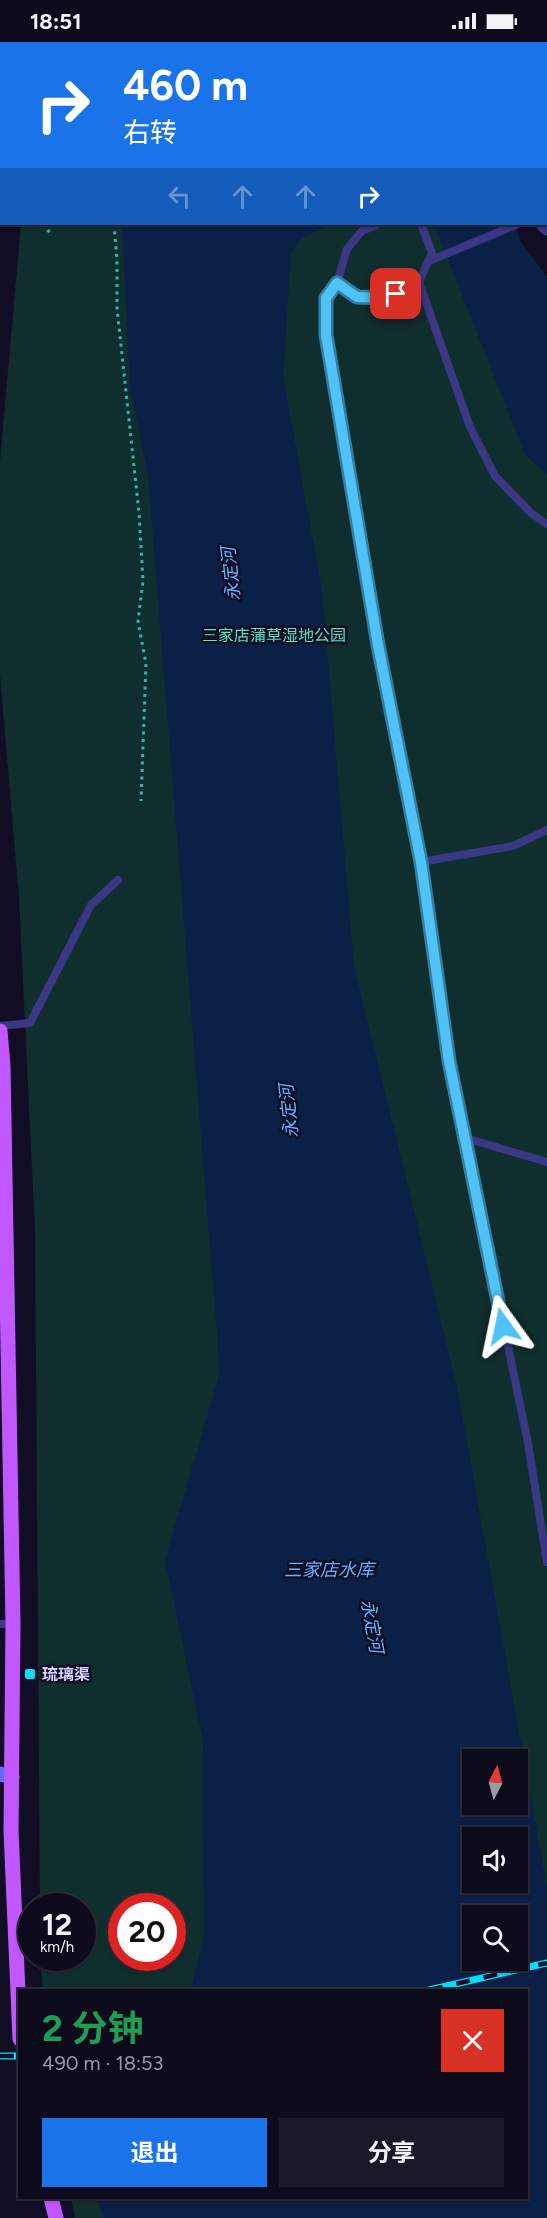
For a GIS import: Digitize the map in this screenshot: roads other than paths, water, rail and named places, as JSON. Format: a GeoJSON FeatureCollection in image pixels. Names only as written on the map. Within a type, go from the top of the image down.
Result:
{"type":"FeatureCollection","features":[{"type":"Feature","properties":{"kind":"main road"},"geometry":{"type":"LineString","coordinates":[[0,1031],[3,1066],[6,1776],[11,1831],[18,1993]]}},
{"type":"Feature","properties":{"kind":"main road"},"geometry":{"type":"LineString","coordinates":[[51,2199],[56,2218]]}},
{"type":"Feature","properties":{"kind":"lane"},"geometry":{"type":"LineString","coordinates":[[376,225],[362,231],[347,249],[337,283],[326,298],[326,335],[378,645],[421,862],[449,1061],[528,1443],[547,1562]]}},
{"type":"Feature","properties":{"kind":"lane"},"geometry":{"type":"LineString","coordinates":[[337,283],[357,297],[384,298],[408,290],[419,282],[432,253],[421,225]]}},
{"type":"Feature","properties":{"kind":"lane"},"geometry":{"type":"LineString","coordinates":[[429,261],[516,225]]}},
{"type":"Feature","properties":{"kind":"lane"},"geometry":{"type":"LineString","coordinates":[[419,282],[470,427],[495,476],[531,513],[547,524]]}},
{"type":"Feature","properties":{"kind":"lane"},"geometry":{"type":"LineString","coordinates":[[421,862],[513,846],[547,830]]}},
{"type":"Feature","properties":{"kind":"lane"},"geometry":{"type":"LineString","coordinates":[[0,1026],[30,1023],[91,905],[118,880]]}},
{"type":"Feature","properties":{"kind":"lane"},"geometry":{"type":"LineString","coordinates":[[465,1138],[547,1162]]}},
{"type":"Feature","properties":{"kind":"water","name":"三家店水库"},"geometry":{"type":"Polygon","coordinates":[[[122,225],[330,225],[302,238],[291,253],[283,376],[322,590],[354,966],[457,1387],[522,1749],[462,1749],[462,1815],[528,1815],[528,1782],[547,1888],[547,2218],[104,2218],[97,2199],[528,2199],[528,1989],[191,1989],[204,1932],[203,1741],[165,1560],[220,1372],[148,475],[130,387],[122,225]]]}},
{"type":"Feature","properties":{"kind":"water"},"geometry":{"type":"Polygon","coordinates":[[[434,225],[514,225],[520,241],[547,277],[547,475],[525,454],[434,225]]]}},
{"type":"Feature","properties":{"kind":"railway"},"geometry":{"type":"LineString","coordinates":[[433,1989],[547,1963]]}},
{"type":"Feature","properties":{"kind":"railway"},"geometry":{"type":"LineString","coordinates":[[0,2056],[18,2056]]}},
{"type":"Feature","properties":{"kind":"place","name":"琉璃渠"},"geometry":{"type":"Point","coordinates":[30,1674]}},
{"type":"Feature","properties":{"kind":"water label","name":"永定河"},"geometry":{"type":"Point","coordinates":[231,574]}},
{"type":"Feature","properties":{"kind":"water label","name":"永定河"},"geometry":{"type":"Point","coordinates":[289,1111]}},
{"type":"Feature","properties":{"kind":"water label","name":"永定河"},"geometry":{"type":"Point","coordinates":[372,1626]}},
{"type":"Feature","properties":{"kind":"park label","name":"三家店蒲草湿地公园"},"geometry":{"type":"Point","coordinates":[274,635]}}]}
